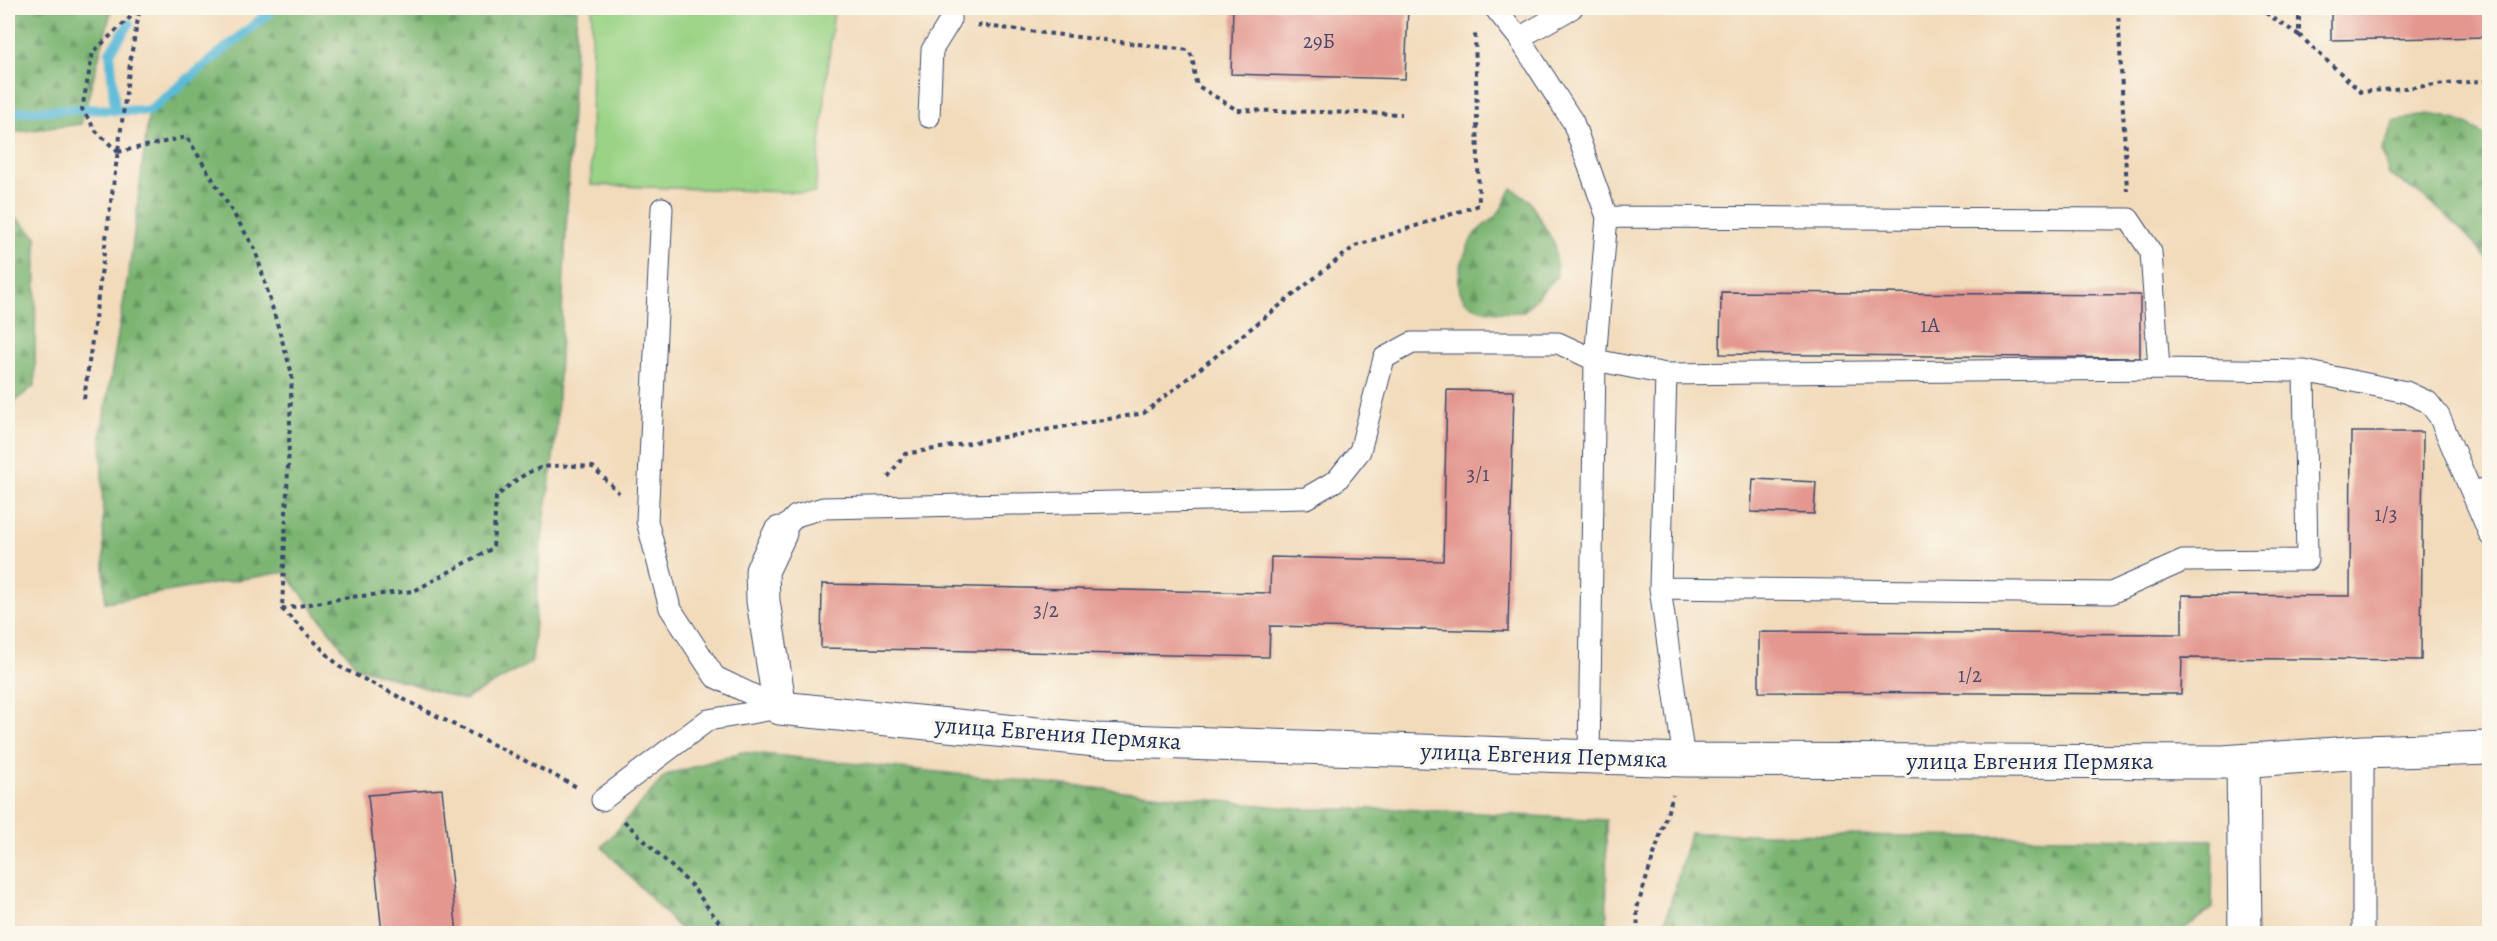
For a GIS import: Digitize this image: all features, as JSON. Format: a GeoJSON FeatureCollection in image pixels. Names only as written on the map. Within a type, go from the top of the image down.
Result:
{"type":"FeatureCollection","features":[{"type":"Feature","properties":{"kind":"street"},"geometry":{"type":"LineString","coordinates":[[780,533],[762,571],[763,601],[780,708]]}},
{"type":"Feature","properties":{"kind":"street","name":"улица Евгения Пермяка"},"geometry":{"type":"LineString","coordinates":[[780,708],[1096,740],[1684,760],[2243,762],[2363,752],[2490,748]]}},
{"type":"Feature","properties":{"kind":"street"},"geometry":{"type":"LineString","coordinates":[[2243,762],[2245,933]]}},
{"type":"Feature","properties":{"kind":"lane"},"geometry":{"type":"LineString","coordinates":[[1495,8],[1519,38],[1573,122],[1607,217],[1595,360],[1589,757]]}},
{"type":"Feature","properties":{"kind":"lane"},"geometry":{"type":"LineString","coordinates":[[1519,38],[1572,8]]}},
{"type":"Feature","properties":{"kind":"lane"},"geometry":{"type":"LineString","coordinates":[[929,117],[932,50],[950,14]]}},
{"type":"Feature","properties":{"kind":"lane"},"geometry":{"type":"LineString","coordinates":[[662,208],[647,521],[670,608],[715,677],[780,708]]}},
{"type":"Feature","properties":{"kind":"lane"},"geometry":{"type":"LineString","coordinates":[[1607,217],[2129,219],[2151,252],[2158,369]]}},
{"type":"Feature","properties":{"kind":"lane"},"geometry":{"type":"LineString","coordinates":[[780,533],[796,516],[823,508],[1306,498],[1337,480],[1360,451],[1383,357],[1412,343],[1558,343],[1595,360],[1666,374],[2158,369],[2304,371],[2406,392],[2428,402],[2439,416],[2481,490],[2490,535]]}},
{"type":"Feature","properties":{"kind":"lane"},"geometry":{"type":"LineString","coordinates":[[1660,588],[2111,593],[2183,561],[2307,560],[2304,371]]}},
{"type":"Feature","properties":{"kind":"lane"},"geometry":{"type":"LineString","coordinates":[[1666,374],[1660,588],[1684,760]]}},
{"type":"Feature","properties":{"kind":"lane"},"geometry":{"type":"LineString","coordinates":[[602,800],[708,720],[780,708]]}},
{"type":"Feature","properties":{"kind":"lane"},"geometry":{"type":"LineString","coordinates":[[2363,752],[2363,933]]}},
{"type":"Feature","properties":{"kind":"path"},"geometry":{"type":"LineString","coordinates":[[2118,8],[2129,219]]}},
{"type":"Feature","properties":{"kind":"path"},"geometry":{"type":"LineString","coordinates":[[2258,8],[2299,35],[2361,92],[2490,80]]}},
{"type":"Feature","properties":{"kind":"path"},"geometry":{"type":"LineString","coordinates":[[2299,8],[2299,35]]}},
{"type":"Feature","properties":{"kind":"path"},"geometry":{"type":"LineString","coordinates":[[84,399],[130,56],[139,9]]}},
{"type":"Feature","properties":{"kind":"path"},"geometry":{"type":"LineString","coordinates":[[118,152],[96,131],[82,110],[93,52],[139,9]]}},
{"type":"Feature","properties":{"kind":"path"},"geometry":{"type":"LineString","coordinates":[[950,14],[1188,50],[1192,55],[1195,80],[1198,86],[1237,110],[1402,114]]}},
{"type":"Feature","properties":{"kind":"path"},"geometry":{"type":"LineString","coordinates":[[868,507],[905,454],[1144,413],[1355,246],[1479,205],[1475,31]]}},
{"type":"Feature","properties":{"kind":"path"},"geometry":{"type":"LineString","coordinates":[[118,152],[187,138],[255,249],[292,374],[282,609],[340,667],[602,800],[691,885],[728,933]]}},
{"type":"Feature","properties":{"kind":"path"},"geometry":{"type":"LineString","coordinates":[[282,609],[351,597],[414,591],[493,548],[496,497],[519,476],[537,467],[593,467],[647,521]]}},
{"type":"Feature","properties":{"kind":"path"},"geometry":{"type":"LineString","coordinates":[[1638,933],[1637,908],[1684,760]]}},
{"type":"Feature","properties":{"kind":"green space"},"geometry":{"type":"Polygon","coordinates":[[[8,8],[112,8],[81,124],[8,133],[8,8]]]}},
{"type":"Feature","properties":{"kind":"green space"},"geometry":{"type":"Polygon","coordinates":[[[278,8],[577,8],[556,436],[540,553],[532,662],[464,700],[357,667],[285,572],[105,602],[101,434],[131,258],[149,111],[216,51],[278,8]]]}},
{"type":"Feature","properties":{"kind":"green space"},"geometry":{"type":"Polygon","coordinates":[[[592,8],[834,8],[815,193],[591,185],[592,8]]]}},
{"type":"Feature","properties":{"kind":"green space"},"geometry":{"type":"Polygon","coordinates":[[[2428,114],[2461,122],[2476,129],[2489,140],[2489,261],[2467,236],[2431,202],[2389,175],[2382,151],[2394,122],[2428,114]]]}},
{"type":"Feature","properties":{"kind":"green space"},"geometry":{"type":"Polygon","coordinates":[[[1512,188],[1529,200],[1555,245],[1557,276],[1523,312],[1485,310],[1472,306],[1464,299],[1459,288],[1459,275],[1463,258],[1472,238],[1498,213],[1512,188]]]}},
{"type":"Feature","properties":{"kind":"green space"},"geometry":{"type":"Polygon","coordinates":[[[8,210],[36,236],[35,385],[8,407],[8,210]]]}},
{"type":"Feature","properties":{"kind":"green space"},"geometry":{"type":"Polygon","coordinates":[[[742,752],[1299,809],[1402,809],[1606,820],[1607,933],[684,933],[602,847],[666,775],[742,752]]]}},
{"type":"Feature","properties":{"kind":"green space"},"geometry":{"type":"Polygon","coordinates":[[[1690,833],[2213,840],[2212,908],[2177,934],[1662,933],[1690,833]]]}},
{"type":"Feature","properties":{"kind":"building"},"geometry":{"type":"Polygon","coordinates":[[[1233,8],[1408,8],[1405,79],[1231,74],[1233,8]]]}},
{"type":"Feature","properties":{"kind":"building"},"geometry":{"type":"Polygon","coordinates":[[[2331,8],[2490,8],[2490,37],[2331,40],[2331,8]]]}},
{"type":"Feature","properties":{"kind":"building"},"geometry":{"type":"Polygon","coordinates":[[[1721,292],[2140,295],[2140,358],[1720,354],[1721,292]]]}},
{"type":"Feature","properties":{"kind":"building"},"geometry":{"type":"Polygon","coordinates":[[[1447,390],[1514,391],[1508,631],[1270,626],[1269,657],[821,648],[822,584],[1270,593],[1271,557],[1443,561],[1447,390]]]}},
{"type":"Feature","properties":{"kind":"building"},"geometry":{"type":"Polygon","coordinates":[[[2351,432],[2423,432],[2421,660],[2182,658],[2181,694],[1759,692],[1759,632],[2182,634],[2182,595],[2350,596],[2351,432]]]}},
{"type":"Feature","properties":{"kind":"building"},"geometry":{"type":"Polygon","coordinates":[[[1753,479],[1816,482],[1814,514],[1751,512],[1753,479]]]}},
{"type":"Feature","properties":{"kind":"building"},"geometry":{"type":"Polygon","coordinates":[[[442,789],[457,934],[382,934],[368,795],[442,789]]]}},
{"type":"Feature","properties":{"kind":"waterway"},"geometry":{"type":"LineString","coordinates":[[8,112],[82,109],[149,111],[275,8]]}},
{"type":"Feature","properties":{"kind":"waterway"},"geometry":{"type":"LineString","coordinates":[[115,111],[110,52],[129,24]]}}]}
